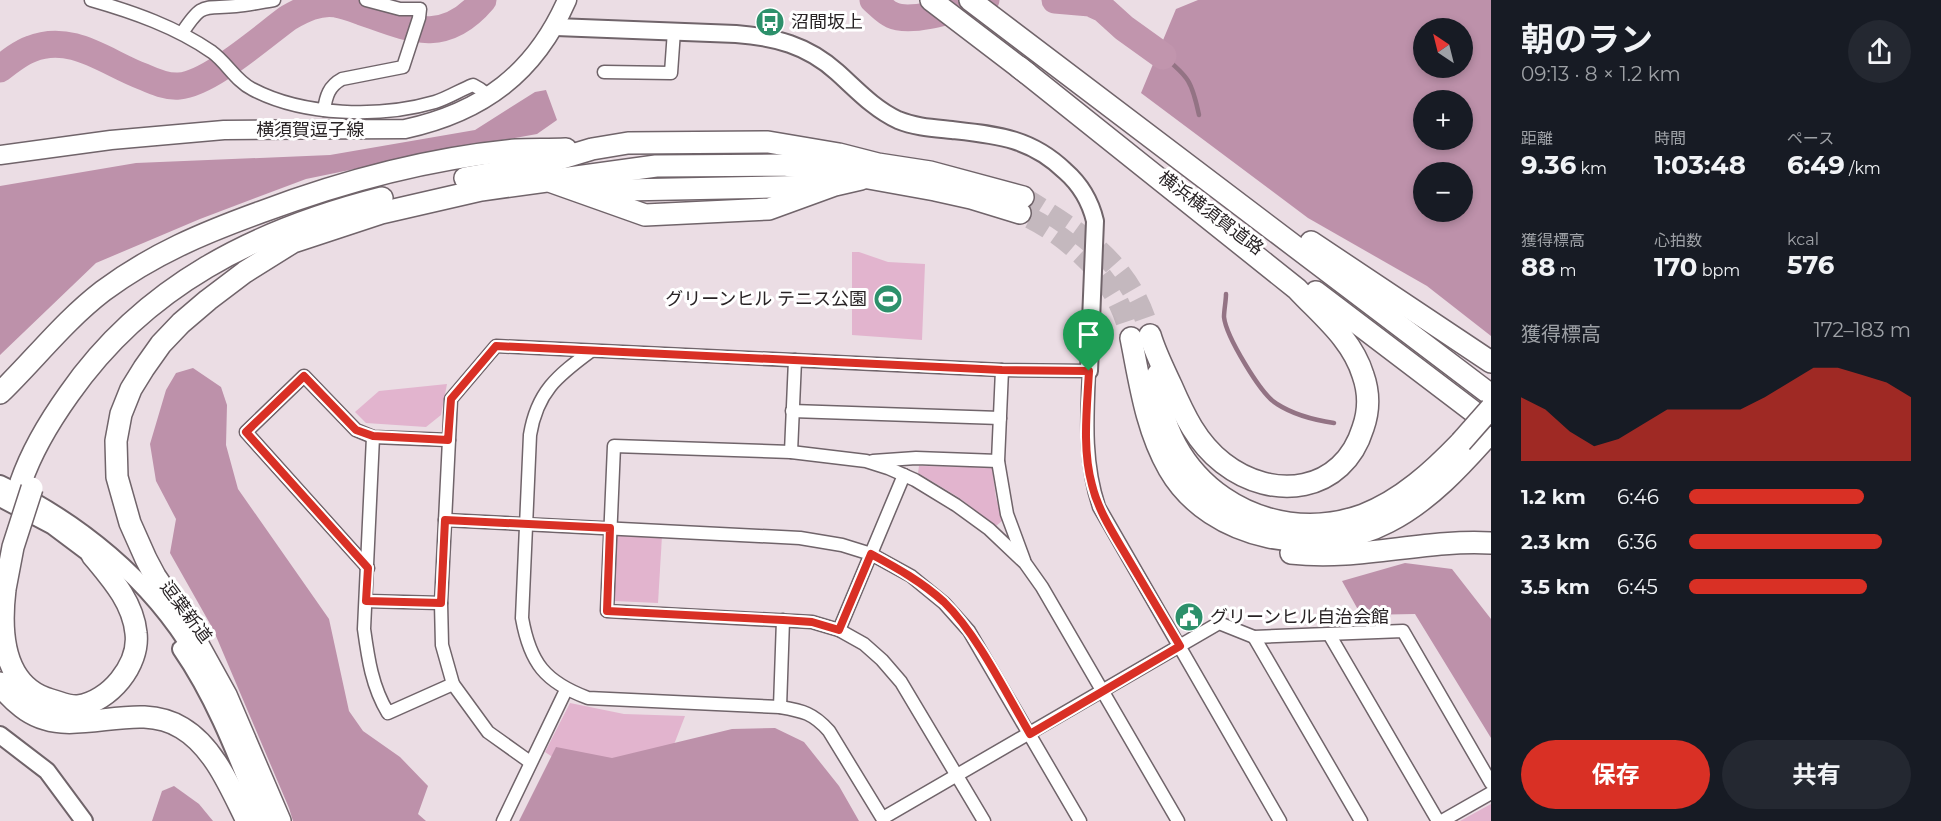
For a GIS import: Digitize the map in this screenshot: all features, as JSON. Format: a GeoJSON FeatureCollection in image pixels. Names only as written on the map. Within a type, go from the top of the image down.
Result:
{"type":"FeatureCollection","features":[{"type":"Feature","properties":{"kind":"highway","name":"横浜横須賀道路"},"geometry":{"type":"LineString","coordinates":[[931,0],[1491,425]]}},
{"type":"Feature","properties":{"kind":"highway","name":"横浜横須賀道路"},"geometry":{"type":"LineString","coordinates":[[970,0],[1491,395]]}},
{"type":"Feature","properties":{"kind":"highway"},"geometry":{"type":"LineString","coordinates":[[1019,67],[1297,289],[1335,327],[1356,358],[1363,374],[1367,391],[1366,420],[1357,447],[1337,470],[1326,478],[1312,483],[1281,486],[1253,481],[1236,473],[1204,445],[1179,406],[1158,361],[1141,336],[1147,417],[1169,469],[1204,515],[1241,541],[1268,550],[1331,556],[1454,544],[1491,543]]}},
{"type":"Feature","properties":{"kind":"highway"},"geometry":{"type":"LineString","coordinates":[[1148,134],[1491,363]]}},
{"type":"Feature","properties":{"kind":"highway"},"geometry":{"type":"LineString","coordinates":[[0,544],[18,485],[44,432],[90,365],[140,314],[163,295],[207,266],[277,231],[350,207],[463,179],[539,165],[592,149],[628,143],[768,142],[839,171]]}},
{"type":"Feature","properties":{"kind":"highway"},"geometry":{"type":"LineString","coordinates":[[0,393],[66,322],[103,291],[160,254],[212,229],[309,195],[398,171],[517,150],[592,149]]}},
{"type":"Feature","properties":{"kind":"highway"},"geometry":{"type":"LineString","coordinates":[[92,555],[128,605],[136,634],[136,648],[132,662],[114,687],[95,700],[77,706],[35,695],[15,674],[3,645],[1,618],[4,589],[16,535],[18,485],[54,444],[100,374],[128,344],[175,303],[217,274],[240,262],[392,210],[481,190],[556,179],[603,174],[656,166],[783,165],[839,171],[971,198],[1021,205],[930,172],[878,164],[839,171],[624,190],[556,179]]}},
{"type":"Feature","properties":{"kind":"highway"},"geometry":{"type":"LineString","coordinates":[[556,179],[607,202],[645,215],[769,209],[805,197],[839,171]]}},
{"type":"Feature","properties":{"kind":"highway"},"geometry":{"type":"LineString","coordinates":[[280,821],[226,695],[184,619],[155,576],[130,523],[117,477],[116,441],[121,414],[139,375],[162,344],[182,322],[208,300],[245,272],[293,243]]}},
{"type":"Feature","properties":{"kind":"highway"},"geometry":{"type":"LineString","coordinates":[[1158,361],[1158,387],[1167,426],[1188,463],[1206,484],[1224,499],[1245,511],[1269,519],[1308,526],[1345,520],[1364,514],[1381,507],[1412,487],[1491,432]]}},
{"type":"Feature","properties":{"kind":"highway"},"geometry":{"type":"LineString","coordinates":[[1192,499],[1226,521],[1259,535],[1295,541],[1334,538],[1374,528],[1402,513],[1444,482],[1491,408]]}},
{"type":"Feature","properties":{"kind":"highway"},"geometry":{"type":"LineString","coordinates":[[0,683],[9,696],[26,710],[53,721],[88,722],[145,716],[169,721],[182,728],[208,752],[248,821]]}},
{"type":"Feature","properties":{"kind":"main road","name":"横須賀逗子線"},"geometry":{"type":"LineString","coordinates":[[0,155],[111,140],[224,129],[405,129],[434,123],[464,111],[489,96],[529,63],[556,27],[567,0]]}},
{"type":"Feature","properties":{"kind":"street"},"geometry":{"type":"LineString","coordinates":[[91,0],[182,33],[220,58],[242,82],[275,99],[324,110],[351,112],[413,108],[437,101],[472,85],[489,96]]}},
{"type":"Feature","properties":{"kind":"street"},"geometry":{"type":"LineString","coordinates":[[182,33],[199,11],[209,6],[234,7],[274,0]]}},
{"type":"Feature","properties":{"kind":"street"},"geometry":{"type":"LineString","coordinates":[[324,110],[327,94],[334,83],[342,79],[403,67],[414,37],[420,9],[400,9],[366,0]]}},
{"type":"Feature","properties":{"kind":"street"},"geometry":{"type":"LineString","coordinates":[[556,27],[736,34],[784,40],[809,51],[873,105],[897,119],[924,127],[1007,137],[1035,148],[1059,165],[1083,190],[1095,221],[1087,433],[1092,485],[1112,531],[1280,821]]}},
{"type":"Feature","properties":{"kind":"street"},"geometry":{"type":"LineString","coordinates":[[604,72],[671,73],[674,31]]}},
{"type":"Feature","properties":{"kind":"street"},"geometry":{"type":"LineString","coordinates":[[530,762],[488,732],[453,684],[442,645],[441,603],[451,399],[496,346],[1002,370],[1089,371]]}},
{"type":"Feature","properties":{"kind":"street"},"geometry":{"type":"LineString","coordinates":[[591,351],[560,374],[544,393],[533,414],[530,435],[522,618],[526,641],[535,661],[550,678],[566,690],[588,698],[780,707],[803,711],[818,719],[829,730],[884,820],[1219,623],[1254,637],[1403,631],[1491,783]]}},
{"type":"Feature","properties":{"kind":"street"},"geometry":{"type":"LineString","coordinates":[[791,452],[795,360]]}},
{"type":"Feature","properties":{"kind":"street"},"geometry":{"type":"LineString","coordinates":[[1002,370],[998,461],[1007,514],[1026,563],[1178,821]]}},
{"type":"Feature","properties":{"kind":"street"},"geometry":{"type":"LineString","coordinates":[[368,568],[246,432],[304,376],[356,430],[373,436],[448,440]]}},
{"type":"Feature","properties":{"kind":"street"},"geometry":{"type":"LineString","coordinates":[[792,411],[1000,418]]}},
{"type":"Feature","properties":{"kind":"street"},"geometry":{"type":"LineString","coordinates":[[373,436],[364,629],[378,697],[388,712],[453,684]]}},
{"type":"Feature","properties":{"kind":"street"},"geometry":{"type":"LineString","coordinates":[[984,821],[901,682],[864,644],[839,630],[812,622],[607,611],[610,528],[614,446],[791,452],[866,461],[916,458],[998,461]]}},
{"type":"Feature","properties":{"kind":"street"},"geometry":{"type":"LineString","coordinates":[[866,461],[904,475],[956,505],[989,529],[1026,563]]}},
{"type":"Feature","properties":{"kind":"street"},"geometry":{"type":"LineString","coordinates":[[839,630],[904,475]]}},
{"type":"Feature","properties":{"kind":"street","name":"逗葉新道"},"geometry":{"type":"LineString","coordinates":[[18,485],[25,495],[90,538],[131,575],[192,650],[219,696],[272,821]]}},
{"type":"Feature","properties":{"kind":"street","name":"逗葉新道"},"geometry":{"type":"LineString","coordinates":[[0,498],[53,526],[92,555],[155,614],[187,659],[230,740],[263,821]]}},
{"type":"Feature","properties":{"kind":"street"},"geometry":{"type":"LineString","coordinates":[[445,520],[800,538],[842,545],[871,554],[912,576],[944,603],[969,631],[1080,821]]}},
{"type":"Feature","properties":{"kind":"street"},"geometry":{"type":"LineString","coordinates":[[366,601],[441,603]]}},
{"type":"Feature","properties":{"kind":"street"},"geometry":{"type":"LineString","coordinates":[[780,707],[783,620]]}},
{"type":"Feature","properties":{"kind":"street"},"geometry":{"type":"LineString","coordinates":[[1329,634],[1438,821]]}},
{"type":"Feature","properties":{"kind":"street"},"geometry":{"type":"LineString","coordinates":[[1254,637],[1361,821]]}},
{"type":"Feature","properties":{"kind":"street"},"geometry":{"type":"LineString","coordinates":[[503,821],[566,690]]}},
{"type":"Feature","properties":{"kind":"street"},"geometry":{"type":"LineString","coordinates":[[0,735],[47,771],[84,821]]}},
{"type":"Feature","properties":{"kind":"street"},"geometry":{"type":"LineString","coordinates":[[1442,821],[1491,793]]}},
{"type":"Feature","properties":{"kind":"shaded area"},"geometry":{"type":"Polygon","coordinates":[[[1198,0],[1491,0],[1491,336],[1427,286],[1308,218],[1141,93],[1176,9],[1198,0]]]}},
{"type":"Feature","properties":{"kind":"shaded area"},"geometry":{"type":"Polygon","coordinates":[[[546,90],[557,120],[537,134],[306,179],[200,219],[96,263],[0,355],[0,186],[136,163],[330,155],[475,130],[535,92],[546,90]]]}},
{"type":"Feature","properties":{"kind":"shaded area","name":"グリーンヒル テニス公園"},"geometry":{"type":"Polygon","coordinates":[[[852,252],[859,252],[888,262],[925,264],[922,340],[852,335],[852,252]]]}},
{"type":"Feature","properties":{"kind":"shaded area"},"geometry":{"type":"Polygon","coordinates":[[[193,368],[221,387],[227,405],[226,445],[238,489],[329,619],[349,711],[363,731],[400,757],[428,786],[418,814],[426,821],[293,821],[213,629],[170,553],[176,519],[156,481],[150,444],[166,390],[176,373],[193,368]]]}},
{"type":"Feature","properties":{"kind":"shaded area"},"geometry":{"type":"Polygon","coordinates":[[[447,384],[441,415],[426,427],[366,423],[355,412],[379,391],[447,384]]]}},
{"type":"Feature","properties":{"kind":"shaded area"},"geometry":{"type":"Polygon","coordinates":[[[919,466],[992,467],[996,498],[1003,520],[996,526],[958,497],[918,473],[919,466]]]}},
{"type":"Feature","properties":{"kind":"shaded area"},"geometry":{"type":"Polygon","coordinates":[[[617,534],[662,536],[658,603],[614,601],[617,534]]]}},
{"type":"Feature","properties":{"kind":"shaded area"},"geometry":{"type":"Polygon","coordinates":[[[1405,563],[1452,569],[1491,619],[1491,738],[1415,614],[1361,615],[1342,581],[1405,563]]]}},
{"type":"Feature","properties":{"kind":"shaded area"},"geometry":{"type":"Polygon","coordinates":[[[570,703],[624,714],[685,716],[668,760],[575,772],[545,752],[570,703]]]}},
{"type":"Feature","properties":{"kind":"shaded area"},"geometry":{"type":"Polygon","coordinates":[[[775,728],[804,742],[839,786],[859,821],[519,821],[556,747],[612,758],[732,729],[775,728]]]}},
{"type":"Feature","properties":{"kind":"shaded area"},"geometry":{"type":"Polygon","coordinates":[[[174,786],[199,804],[213,821],[152,821],[162,791],[174,786]]]}},
{"type":"Feature","properties":{"kind":"shaded area"},"geometry":{"type":"Polygon","coordinates":[[[1491,804],[1491,821],[1460,821],[1491,804]]]}},
{"type":"Feature","properties":{"kind":"waterway"},"geometry":{"type":"LineString","coordinates":[[0,69],[31,49],[61,44],[89,52],[157,82],[179,86],[191,83],[220,69],[288,18],[317,5],[330,3],[349,7],[396,24],[426,30],[454,24],[469,14],[483,0]]}},
{"type":"Feature","properties":{"kind":"waterway"},"geometry":{"type":"LineString","coordinates":[[873,0],[892,15],[912,18],[939,14],[986,0]]}},
{"type":"Feature","properties":{"kind":"waterway"},"geometry":{"type":"LineString","coordinates":[[1055,0],[1090,3],[1103,9],[1124,28],[1163,56]]}},
{"type":"Feature","properties":{"kind":"waterway"},"geometry":{"type":"LineString","coordinates":[[1163,56],[1179,69],[1188,81],[1199,115]]}},
{"type":"Feature","properties":{"kind":"waterway"},"geometry":{"type":"LineString","coordinates":[[1226,294],[1224,317],[1226,326],[1237,351],[1262,389],[1277,404],[1290,411],[1312,419],[1334,423]]}},
{"type":"Feature","properties":{"kind":"tunnel"},"geometry":{"type":"LineString","coordinates":[[1023,197],[1065,224],[1102,252],[1131,288],[1142,310],[1150,335]]}},
{"type":"Feature","properties":{"kind":"tunnel"},"geometry":{"type":"LineString","coordinates":[[1030,218],[1066,241],[1098,272],[1117,299],[1131,338]]}},
{"type":"Feature","properties":{"kind":"place","name":"沼間坂上"},"geometry":{"type":"Point","coordinates":[770,22]}},
{"type":"Feature","properties":{"kind":"place","name":"グリーンヒル テニス公園"},"geometry":{"type":"Point","coordinates":[888,299]}},
{"type":"Feature","properties":{"kind":"place","name":"グリーンヒル自治会館"},"geometry":{"type":"Point","coordinates":[1189,617]}},
{"type":"Feature","properties":{"kind":"route"},"geometry":{"type":"LineString","coordinates":[[496,346],[1002,370],[1089,371],[1087,433],[1092,485],[1100,507],[1117,539],[1180,646],[1030,734],[969,631],[944,603],[912,576],[871,554],[839,630],[812,622],[607,611],[610,528],[445,520],[441,603],[366,601],[368,568],[246,432],[304,376],[356,430],[373,436],[448,440],[451,399],[496,346]]}}]}
